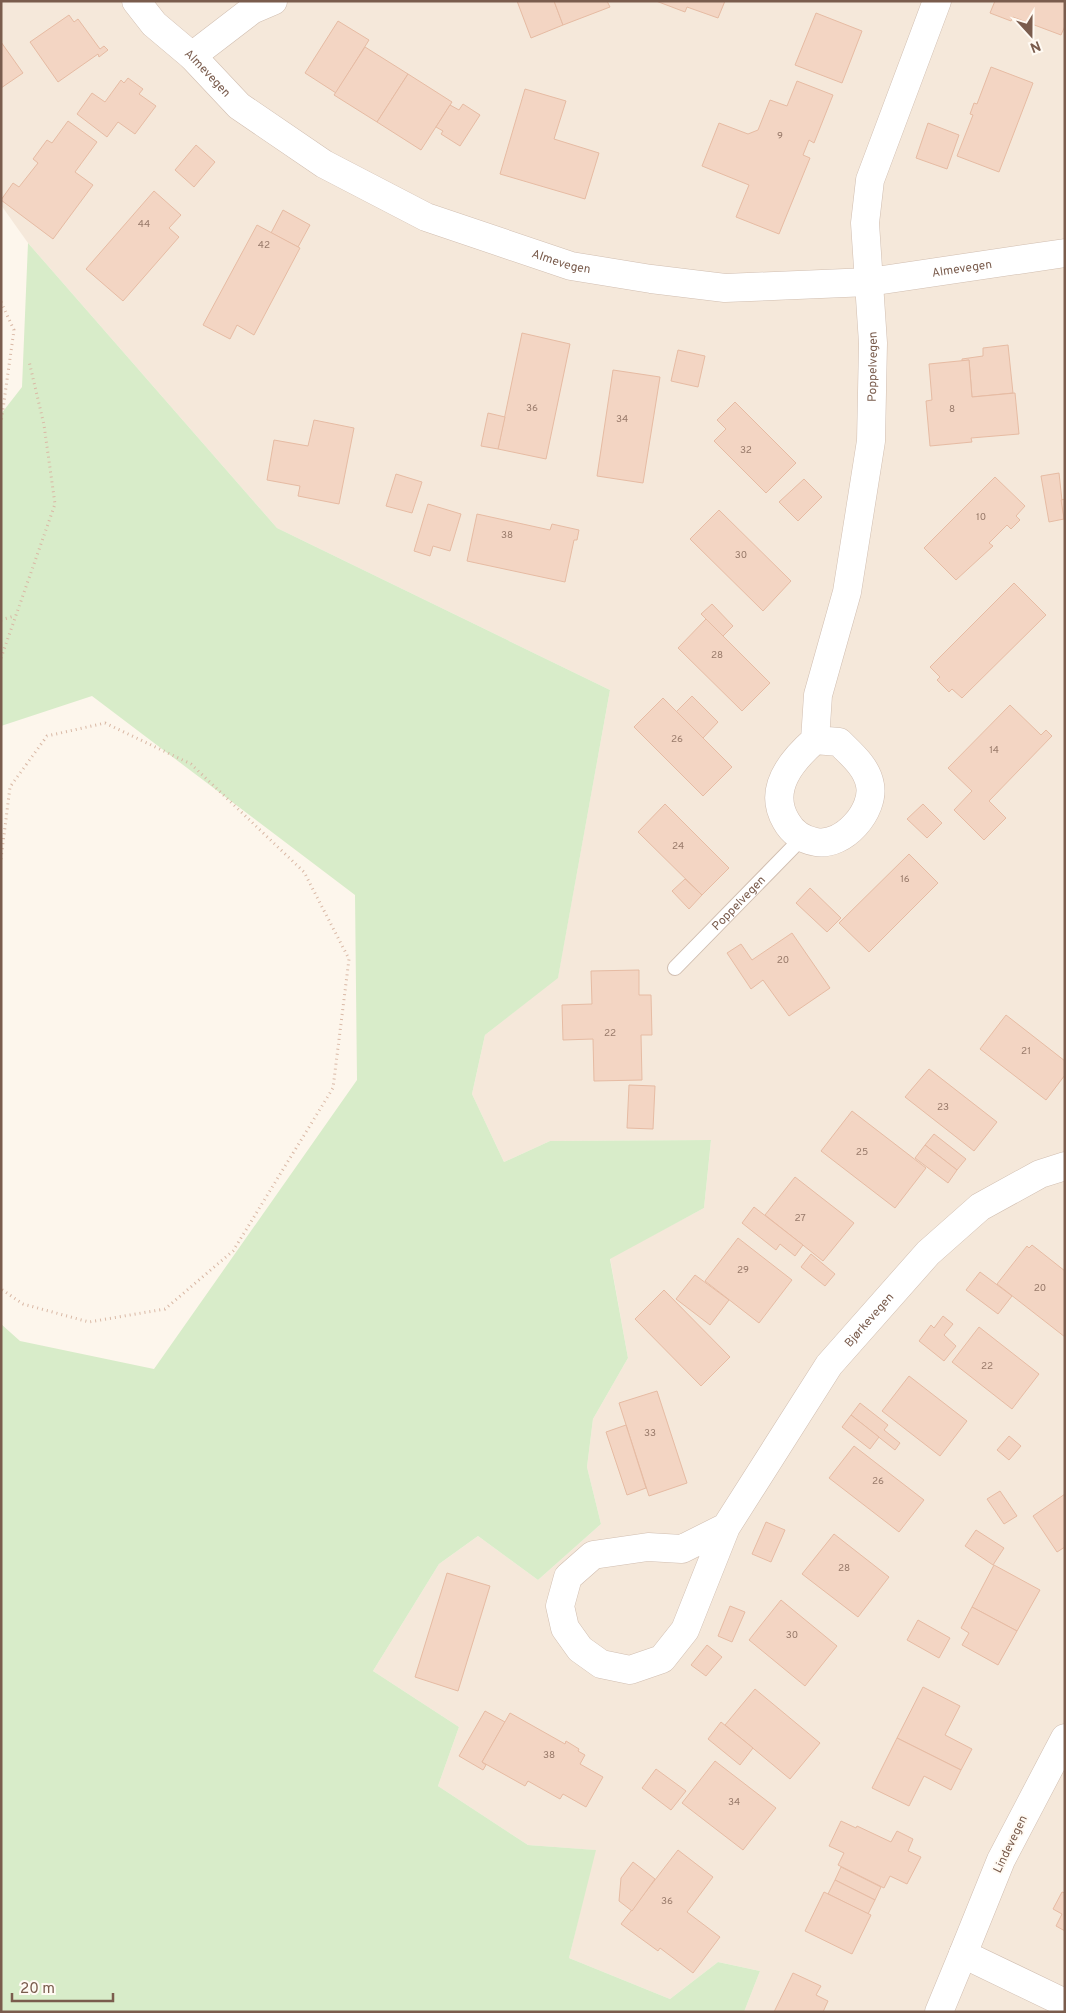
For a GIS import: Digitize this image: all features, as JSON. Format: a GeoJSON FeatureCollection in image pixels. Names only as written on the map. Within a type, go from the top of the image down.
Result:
{"type":"FeatureCollection","features":[{"type":"Feature","properties":{"kind":"street","name":"Almevegen"},"geometry":{"type":"LineString","coordinates":[[136,1],[154,24],[192,56],[239,106],[324,164],[426,217],[571,266],[651,279],[725,288],[868,282],[1065,253]]}},
{"type":"Feature","properties":{"kind":"street"},"geometry":{"type":"LineString","coordinates":[[192,56],[252,10],[273,1]]}},
{"type":"Feature","properties":{"kind":"street","name":"Poppelvegen"},"geometry":{"type":"LineString","coordinates":[[816,740],[818,695],[847,592],[871,441],[873,343],[865,223],[870,180],[938,1]]}},
{"type":"Feature","properties":{"kind":"street"},"geometry":{"type":"LineString","coordinates":[[816,740],[839,742],[860,764],[870,784],[870,802],[860,819],[846,833],[829,841],[818,842],[803,838],[790,828],[780,812],[778,796],[785,773],[797,756],[816,740]]}},
{"type":"Feature","properties":{"kind":"street","name":"Bjørkevegen"},"geometry":{"type":"LineString","coordinates":[[726,1527],[682,1549],[648,1547],[593,1555],[568,1578],[560,1606],[565,1628],[580,1649],[601,1664],[630,1670],[662,1659],[684,1630],[726,1527],[829,1365],[928,1253],[980,1208],[1040,1174],[1065,1166]]}},
{"type":"Feature","properties":{"kind":"street","name":"Lindevegen"},"geometry":{"type":"LineString","coordinates":[[938,2012],[1002,1860],[1065,1738]]}},
{"type":"Feature","properties":{"kind":"street"},"geometry":{"type":"LineString","coordinates":[[963,1954],[1065,2003]]}},
{"type":"Feature","properties":{"kind":"lane","name":"Poppelvegen"},"geometry":{"type":"LineString","coordinates":[[675,968],[803,838]]}},
{"type":"Feature","properties":{"kind":"path"},"geometry":{"type":"LineString","coordinates":[[1,302],[14,330],[1,424]]}},
{"type":"Feature","properties":{"kind":"path"},"geometry":{"type":"LineString","coordinates":[[1,658],[14,616],[55,504],[44,425],[28,361]]}},
{"type":"Feature","properties":{"kind":"path"},"geometry":{"type":"LineString","coordinates":[[1,620],[14,616]]}},
{"type":"Feature","properties":{"kind":"path"},"geometry":{"type":"LineString","coordinates":[[1,859],[10,787],[47,736],[105,723],[191,764],[304,872],[349,959],[333,1088],[233,1251],[165,1309],[89,1322],[23,1304],[1,1289]]}},
{"type":"Feature","properties":{"kind":"shaded area"},"geometry":{"type":"Polygon","coordinates":[[[1,1],[1065,1],[1065,2012],[744,2012],[760,1971],[718,1962],[670,1999],[569,1958],[595,1850],[528,1845],[438,1786],[459,1727],[373,1671],[439,1564],[478,1536],[538,1580],[601,1524],[587,1467],[593,1419],[628,1358],[610,1258],[704,1208],[711,1140],[550,1141],[504,1162],[472,1094],[485,1035],[558,977],[610,690],[277,528],[28,243],[1,205],[1,1]]]}},
{"type":"Feature","properties":{"kind":"green space"},"geometry":{"type":"Polygon","coordinates":[[[28,243],[277,528],[610,690],[558,978],[485,1035],[472,1094],[504,1162],[550,1141],[711,1140],[704,1208],[610,1259],[628,1358],[593,1419],[587,1467],[601,1524],[538,1580],[478,1536],[439,1564],[373,1671],[459,1727],[438,1786],[528,1845],[596,1850],[569,1958],[670,1999],[718,1962],[760,1971],[744,2012],[1,2012],[1,1324],[20,1341],[154,1369],[357,1080],[355,895],[92,696],[1,726],[1,414],[22,387],[28,243]]]}},
{"type":"Feature","properties":{"kind":"building"},"geometry":{"type":"Polygon","coordinates":[[[517,1],[554,1],[563,25],[531,38],[517,1]]]}},
{"type":"Feature","properties":{"kind":"building"},"geometry":{"type":"Polygon","coordinates":[[[554,1],[607,1],[610,7],[563,25],[554,1]]]}},
{"type":"Feature","properties":{"kind":"building"},"geometry":{"type":"Polygon","coordinates":[[[656,1],[725,1],[718,18],[687,7],[685,12],[656,1]]]}},
{"type":"Feature","properties":{"kind":"building"},"geometry":{"type":"Polygon","coordinates":[[[995,1],[1065,1],[1065,26],[1061,35],[1013,17],[1011,21],[990,13],[995,1]]]}},
{"type":"Feature","properties":{"kind":"building"},"geometry":{"type":"Polygon","coordinates":[[[816,13],[862,31],[842,83],[795,65],[816,13]]]}},
{"type":"Feature","properties":{"kind":"building"},"geometry":{"type":"Polygon","coordinates":[[[69,15],[74,22],[78,19],[100,49],[104,46],[108,50],[99,57],[98,54],[58,82],[30,42],[69,15]]]}},
{"type":"Feature","properties":{"kind":"building"},"geometry":{"type":"Polygon","coordinates":[[[338,21],[369,40],[336,93],[305,73],[338,21]]]}},
{"type":"Feature","properties":{"kind":"building"},"geometry":{"type":"Polygon","coordinates":[[[1,42],[23,73],[1,88],[1,42]]]}},
{"type":"Feature","properties":{"kind":"building"},"geometry":{"type":"Polygon","coordinates":[[[365,47],[408,74],[377,122],[334,95],[365,47]]]}},
{"type":"Feature","properties":{"kind":"building"},"geometry":{"type":"Polygon","coordinates":[[[991,67],[1033,83],[999,172],[957,156],[973,115],[970,114],[974,103],[977,104],[991,67]]]}},
{"type":"Feature","properties":{"kind":"building"},"geometry":{"type":"Polygon","coordinates":[[[408,74],[452,102],[421,150],[377,122],[408,74]]]}},
{"type":"Feature","properties":{"kind":"building"},"geometry":{"type":"Polygon","coordinates":[[[128,78],[143,89],[139,94],[156,106],[135,134],[118,122],[107,137],[77,114],[92,93],[105,102],[121,80],[124,83],[128,78]]]}},
{"type":"Feature","properties":{"kind":"building"},"geometry":{"type":"Polygon","coordinates":[[[797,81],[833,95],[814,143],[809,140],[803,155],[810,158],[779,234],[736,217],[749,185],[702,166],[719,123],[748,134],[758,130],[770,100],[787,106],[797,81]]]}},
{"type":"Feature","properties":{"kind":"building"},"geometry":{"type":"Polygon","coordinates":[[[525,89],[566,101],[554,139],[599,153],[585,199],[500,174],[525,89]]]}},
{"type":"Feature","properties":{"kind":"building"},"geometry":{"type":"Polygon","coordinates":[[[463,104],[480,115],[460,146],[441,134],[443,131],[436,127],[450,105],[459,110],[463,104]]]}},
{"type":"Feature","properties":{"kind":"building"},"geometry":{"type":"Polygon","coordinates":[[[68,121],[97,142],[75,172],[93,185],[53,239],[1,200],[13,183],[19,187],[38,163],[33,159],[47,140],[52,143],[68,121]]]}},
{"type":"Feature","properties":{"kind":"building"},"geometry":{"type":"Polygon","coordinates":[[[928,123],[959,135],[947,169],[916,158],[928,123]]]}},
{"type":"Feature","properties":{"kind":"building"},"geometry":{"type":"Polygon","coordinates":[[[196,145],[215,162],[194,187],[175,170],[196,145]]]}},
{"type":"Feature","properties":{"kind":"building"},"geometry":{"type":"Polygon","coordinates":[[[154,191],[181,215],[169,228],[179,237],[123,301],[86,269],[154,191]]]}},
{"type":"Feature","properties":{"kind":"building"},"geometry":{"type":"Polygon","coordinates":[[[283,210],[310,225],[298,247],[271,233],[283,210]]]}},
{"type":"Feature","properties":{"kind":"building"},"geometry":{"type":"Polygon","coordinates":[[[257,225],[300,248],[254,335],[237,325],[230,339],[203,325],[257,225]]]}},
{"type":"Feature","properties":{"kind":"building"},"geometry":{"type":"Polygon","coordinates":[[[522,333],[570,344],[546,459],[498,449],[522,333]]]}},
{"type":"Feature","properties":{"kind":"building"},"geometry":{"type":"Polygon","coordinates":[[[1008,345],[1013,393],[972,397],[969,360],[962,361],[962,359],[983,356],[983,348],[1008,345]]]}},
{"type":"Feature","properties":{"kind":"building"},"geometry":{"type":"Polygon","coordinates":[[[678,350],[705,356],[698,387],[671,381],[678,350]]]}},
{"type":"Feature","properties":{"kind":"building"},"geometry":{"type":"Polygon","coordinates":[[[969,360],[972,397],[1015,393],[1019,434],[971,438],[972,442],[930,446],[926,401],[932,400],[929,364],[969,360]]]}},
{"type":"Feature","properties":{"kind":"building"},"geometry":{"type":"Polygon","coordinates":[[[613,370],[660,377],[643,483],[597,476],[613,370]]]}},
{"type":"Feature","properties":{"kind":"building"},"geometry":{"type":"Polygon","coordinates":[[[735,402],[796,463],[766,493],[714,441],[726,429],[717,420],[735,402]]]}},
{"type":"Feature","properties":{"kind":"building"},"geometry":{"type":"Polygon","coordinates":[[[488,413],[505,417],[498,449],[481,446],[488,413]]]}},
{"type":"Feature","properties":{"kind":"building"},"geometry":{"type":"Polygon","coordinates":[[[314,420],[354,428],[339,504],[298,496],[300,486],[267,480],[274,440],[308,446],[314,420]]]}},
{"type":"Feature","properties":{"kind":"building"},"geometry":{"type":"Polygon","coordinates":[[[1059,473],[1064,519],[1049,522],[1041,476],[1059,473]]]}},
{"type":"Feature","properties":{"kind":"building"},"geometry":{"type":"Polygon","coordinates":[[[396,474],[422,482],[412,513],[386,506],[396,474]]]}},
{"type":"Feature","properties":{"kind":"building"},"geometry":{"type":"Polygon","coordinates":[[[995,477],[1025,506],[1016,516],[1020,520],[1011,529],[1007,525],[989,543],[993,546],[956,580],[924,548],[995,477]]]}},
{"type":"Feature","properties":{"kind":"building"},"geometry":{"type":"Polygon","coordinates":[[[804,479],[822,497],[798,521],[779,502],[804,479]]]}},
{"type":"Feature","properties":{"kind":"building"},"geometry":{"type":"Polygon","coordinates":[[[1065,499],[1065,524],[1061,500],[1065,499]]]}},
{"type":"Feature","properties":{"kind":"building"},"geometry":{"type":"Polygon","coordinates":[[[428,504],[461,514],[450,551],[433,546],[430,556],[414,551],[428,504]]]}},
{"type":"Feature","properties":{"kind":"building"},"geometry":{"type":"Polygon","coordinates":[[[719,510],[791,581],[763,611],[690,539],[719,510]]]}},
{"type":"Feature","properties":{"kind":"building"},"geometry":{"type":"Polygon","coordinates":[[[477,514],[550,530],[552,524],[579,530],[577,540],[574,540],[565,582],[467,561],[477,514]]]}},
{"type":"Feature","properties":{"kind":"building"},"geometry":{"type":"Polygon","coordinates":[[[1014,583],[1046,615],[962,698],[952,689],[949,692],[937,680],[940,677],[930,667],[1014,583]]]}},
{"type":"Feature","properties":{"kind":"building"},"geometry":{"type":"Polygon","coordinates":[[[712,604],[733,626],[723,636],[701,614],[712,604]]]}},
{"type":"Feature","properties":{"kind":"building"},"geometry":{"type":"Polygon","coordinates":[[[706,619],[770,683],[742,711],[678,648],[706,619]]]}},
{"type":"Feature","properties":{"kind":"building"},"geometry":{"type":"Polygon","coordinates":[[[692,696],[718,722],[703,738],[676,712],[692,696]]]}},
{"type":"Feature","properties":{"kind":"building"},"geometry":{"type":"Polygon","coordinates":[[[663,698],[732,767],[703,796],[634,727],[663,698]]]}},
{"type":"Feature","properties":{"kind":"building"},"geometry":{"type":"Polygon","coordinates":[[[1010,705],[1041,735],[1046,730],[1052,736],[989,801],[1006,818],[984,840],[954,810],[972,791],[948,768],[1010,705]]]}},
{"type":"Feature","properties":{"kind":"building"},"geometry":{"type":"Polygon","coordinates":[[[665,804],[729,868],[702,895],[638,832],[665,804]]]}},
{"type":"Feature","properties":{"kind":"building"},"geometry":{"type":"Polygon","coordinates":[[[923,804],[942,823],[927,838],[907,819],[923,804]]]}},
{"type":"Feature","properties":{"kind":"building"},"geometry":{"type":"Polygon","coordinates":[[[909,854],[938,883],[869,952],[839,923],[909,854]]]}},
{"type":"Feature","properties":{"kind":"building"},"geometry":{"type":"Polygon","coordinates":[[[685,879],[702,895],[689,909],[672,891],[685,879]]]}},
{"type":"Feature","properties":{"kind":"building"},"geometry":{"type":"Polygon","coordinates":[[[810,888],[841,918],[827,932],[796,903],[810,888]]]}},
{"type":"Feature","properties":{"kind":"building"},"geometry":{"type":"Polygon","coordinates":[[[792,933],[830,988],[789,1016],[763,980],[751,989],[727,953],[741,944],[752,960],[792,933]]]}},
{"type":"Feature","properties":{"kind":"building"},"geometry":{"type":"Polygon","coordinates":[[[639,970],[639,995],[651,995],[652,1035],[641,1035],[642,1080],[594,1081],[593,1039],[563,1040],[562,1005],[592,1004],[591,971],[639,970]]]}},
{"type":"Feature","properties":{"kind":"building"},"geometry":{"type":"Polygon","coordinates":[[[1006,1015],[1065,1061],[1065,1075],[1046,1100],[980,1049],[1006,1015]]]}},
{"type":"Feature","properties":{"kind":"building"},"geometry":{"type":"Polygon","coordinates":[[[929,1069],[997,1122],[974,1151],[905,1097],[929,1069]]]}},
{"type":"Feature","properties":{"kind":"building"},"geometry":{"type":"Polygon","coordinates":[[[629,1085],[655,1086],[653,1129],[627,1128],[629,1085]]]}},
{"type":"Feature","properties":{"kind":"building"},"geometry":{"type":"Polygon","coordinates":[[[852,1111],[926,1168],[895,1208],[821,1151],[852,1111]]]}},
{"type":"Feature","properties":{"kind":"building"},"geometry":{"type":"Polygon","coordinates":[[[934,1134],[966,1159],[957,1170],[925,1145],[934,1134]]]}},
{"type":"Feature","properties":{"kind":"building"},"geometry":{"type":"Polygon","coordinates":[[[925,1145],[957,1170],[948,1183],[915,1158],[925,1145]]]}},
{"type":"Feature","properties":{"kind":"building"},"geometry":{"type":"Polygon","coordinates":[[[795,1177],[854,1223],[823,1261],[765,1215],[795,1177]]]}},
{"type":"Feature","properties":{"kind":"building"},"geometry":{"type":"Polygon","coordinates":[[[754,1207],[803,1245],[795,1256],[780,1244],[776,1250],[742,1223],[754,1207]]]}},
{"type":"Feature","properties":{"kind":"building"},"geometry":{"type":"Polygon","coordinates":[[[738,1238],[792,1280],[759,1323],[705,1281],[738,1238]]]}},
{"type":"Feature","properties":{"kind":"building"},"geometry":{"type":"Polygon","coordinates":[[[1032,1245],[1065,1271],[1065,1337],[997,1284],[1027,1246],[1029,1248],[1032,1245]]]}},
{"type":"Feature","properties":{"kind":"building"},"geometry":{"type":"Polygon","coordinates":[[[811,1254],[835,1274],[825,1286],[801,1267],[811,1254]]]}},
{"type":"Feature","properties":{"kind":"building"},"geometry":{"type":"Polygon","coordinates":[[[980,1272],[1012,1296],[998,1314],[966,1290],[980,1272]]]}},
{"type":"Feature","properties":{"kind":"building"},"geometry":{"type":"Polygon","coordinates":[[[695,1275],[729,1300],[710,1325],[676,1299],[695,1275]]]}},
{"type":"Feature","properties":{"kind":"building"},"geometry":{"type":"Polygon","coordinates":[[[664,1290],[730,1357],[701,1386],[635,1319],[664,1290]]]}},
{"type":"Feature","properties":{"kind":"building"},"geometry":{"type":"Polygon","coordinates":[[[943,1316],[953,1324],[944,1335],[956,1346],[944,1361],[919,1341],[931,1325],[934,1328],[943,1316]]]}},
{"type":"Feature","properties":{"kind":"building"},"geometry":{"type":"Polygon","coordinates":[[[979,1327],[1039,1374],[1012,1409],[952,1362],[979,1327]]]}},
{"type":"Feature","properties":{"kind":"building"},"geometry":{"type":"Polygon","coordinates":[[[909,1376],[967,1421],[940,1456],[882,1411],[909,1376]]]}},
{"type":"Feature","properties":{"kind":"building"},"geometry":{"type":"Polygon","coordinates":[[[657,1391],[687,1483],[649,1496],[619,1403],[657,1391]]]}},
{"type":"Feature","properties":{"kind":"building"},"geometry":{"type":"Polygon","coordinates":[[[860,1403],[888,1425],[884,1430],[900,1443],[895,1450],[851,1415],[860,1403]]]}},
{"type":"Feature","properties":{"kind":"building"},"geometry":{"type":"Polygon","coordinates":[[[851,1415],[879,1437],[870,1449],[842,1427],[851,1415]]]}},
{"type":"Feature","properties":{"kind":"building"},"geometry":{"type":"Polygon","coordinates":[[[626,1425],[646,1488],[627,1495],[606,1432],[626,1425]]]}},
{"type":"Feature","properties":{"kind":"building"},"geometry":{"type":"Polygon","coordinates":[[[1009,1436],[1021,1446],[1009,1460],[997,1450],[1009,1436]]]}},
{"type":"Feature","properties":{"kind":"building"},"geometry":{"type":"Polygon","coordinates":[[[854,1446],[924,1500],[899,1532],[829,1478],[854,1446]]]}},
{"type":"Feature","properties":{"kind":"building"},"geometry":{"type":"Polygon","coordinates":[[[1000,1491],[1017,1516],[1004,1524],[987,1499],[1000,1491]]]}},
{"type":"Feature","properties":{"kind":"building"},"geometry":{"type":"Polygon","coordinates":[[[1065,1494],[1065,1547],[1057,1552],[1033,1516],[1065,1494]]]}},
{"type":"Feature","properties":{"kind":"building"},"geometry":{"type":"Polygon","coordinates":[[[766,1522],[785,1530],[771,1562],[752,1554],[766,1522]]]}},
{"type":"Feature","properties":{"kind":"building"},"geometry":{"type":"Polygon","coordinates":[[[976,1530],[1004,1548],[993,1565],[965,1546],[976,1530]]]}},
{"type":"Feature","properties":{"kind":"building"},"geometry":{"type":"Polygon","coordinates":[[[834,1534],[889,1577],[858,1617],[802,1574],[834,1534]]]}},
{"type":"Feature","properties":{"kind":"building"},"geometry":{"type":"Polygon","coordinates":[[[994,1565],[1040,1590],[1017,1631],[972,1607],[994,1565]]]}},
{"type":"Feature","properties":{"kind":"building"},"geometry":{"type":"Polygon","coordinates":[[[447,1573],[490,1586],[458,1691],[415,1677],[447,1573]]]}},
{"type":"Feature","properties":{"kind":"building"},"geometry":{"type":"Polygon","coordinates":[[[781,1600],[837,1646],[805,1686],[749,1640],[781,1600]]]}},
{"type":"Feature","properties":{"kind":"building"},"geometry":{"type":"Polygon","coordinates":[[[730,1606],[745,1612],[732,1642],[718,1636],[730,1606]]]}},
{"type":"Feature","properties":{"kind":"building"},"geometry":{"type":"Polygon","coordinates":[[[972,1607],[1017,1631],[998,1665],[962,1645],[969,1633],[961,1628],[972,1607]]]}},
{"type":"Feature","properties":{"kind":"building"},"geometry":{"type":"Polygon","coordinates":[[[918,1620],[950,1638],[939,1658],[907,1640],[918,1620]]]}},
{"type":"Feature","properties":{"kind":"building"},"geometry":{"type":"Polygon","coordinates":[[[707,1645],[722,1657],[706,1676],[691,1665],[707,1645]]]}},
{"type":"Feature","properties":{"kind":"building"},"geometry":{"type":"Polygon","coordinates":[[[923,1687],[960,1706],[945,1735],[972,1749],[961,1770],[897,1738],[923,1687]]]}},
{"type":"Feature","properties":{"kind":"building"},"geometry":{"type":"Polygon","coordinates":[[[755,1689],[820,1743],[790,1779],[725,1725],[755,1689]]]}},
{"type":"Feature","properties":{"kind":"building"},"geometry":{"type":"Polygon","coordinates":[[[485,1711],[505,1722],[482,1762],[486,1765],[483,1770],[459,1756],[485,1711]]]}},
{"type":"Feature","properties":{"kind":"building"},"geometry":{"type":"Polygon","coordinates":[[[510,1713],[565,1744],[566,1741],[579,1749],[578,1751],[585,1755],[580,1764],[603,1777],[586,1807],[563,1794],[560,1799],[528,1781],[525,1786],[482,1762],[510,1713]]]}},
{"type":"Feature","properties":{"kind":"building"},"geometry":{"type":"Polygon","coordinates":[[[721,1722],[753,1748],[740,1765],[708,1739],[721,1722]]]}},
{"type":"Feature","properties":{"kind":"building"},"geometry":{"type":"Polygon","coordinates":[[[897,1738],[961,1770],[951,1790],[924,1776],[909,1806],[872,1788],[897,1738]]]}},
{"type":"Feature","properties":{"kind":"building"},"geometry":{"type":"Polygon","coordinates":[[[715,1761],[776,1808],[743,1850],[682,1803],[715,1761]]]}},
{"type":"Feature","properties":{"kind":"building"},"geometry":{"type":"Polygon","coordinates":[[[656,1769],[686,1791],[671,1810],[642,1788],[656,1769]]]}},
{"type":"Feature","properties":{"kind":"building"},"geometry":{"type":"Polygon","coordinates":[[[841,1821],[856,1828],[857,1826],[891,1842],[897,1831],[913,1839],[908,1851],[921,1857],[907,1884],[890,1876],[884,1888],[838,1865],[844,1853],[829,1846],[841,1821]]]}},
{"type":"Feature","properties":{"kind":"building"},"geometry":{"type":"Polygon","coordinates":[[[678,1850],[713,1877],[687,1912],[720,1937],[693,1973],[660,1948],[658,1951],[621,1924],[678,1850]]]}},
{"type":"Feature","properties":{"kind":"building"},"geometry":{"type":"Polygon","coordinates":[[[633,1862],[655,1879],[632,1911],[619,1901],[621,1878],[633,1862]]]}},
{"type":"Feature","properties":{"kind":"building"},"geometry":{"type":"Polygon","coordinates":[[[841,1867],[881,1887],[875,1900],[835,1880],[841,1867]]]}},
{"type":"Feature","properties":{"kind":"building"},"geometry":{"type":"Polygon","coordinates":[[[835,1880],[875,1900],[868,1914],[828,1894],[835,1880]]]}},
{"type":"Feature","properties":{"kind":"building"},"geometry":{"type":"Polygon","coordinates":[[[824,1892],[871,1915],[852,1954],[805,1931],[824,1892]]]}},
{"type":"Feature","properties":{"kind":"building"},"geometry":{"type":"Polygon","coordinates":[[[1062,1892],[1065,1893],[1065,1931],[1056,1926],[1062,1914],[1053,1909],[1062,1892]]]}},
{"type":"Feature","properties":{"kind":"building"},"geometry":{"type":"Polygon","coordinates":[[[793,1973],[821,1986],[816,1995],[828,2001],[823,2012],[774,2012],[793,1973]]]}}]}
